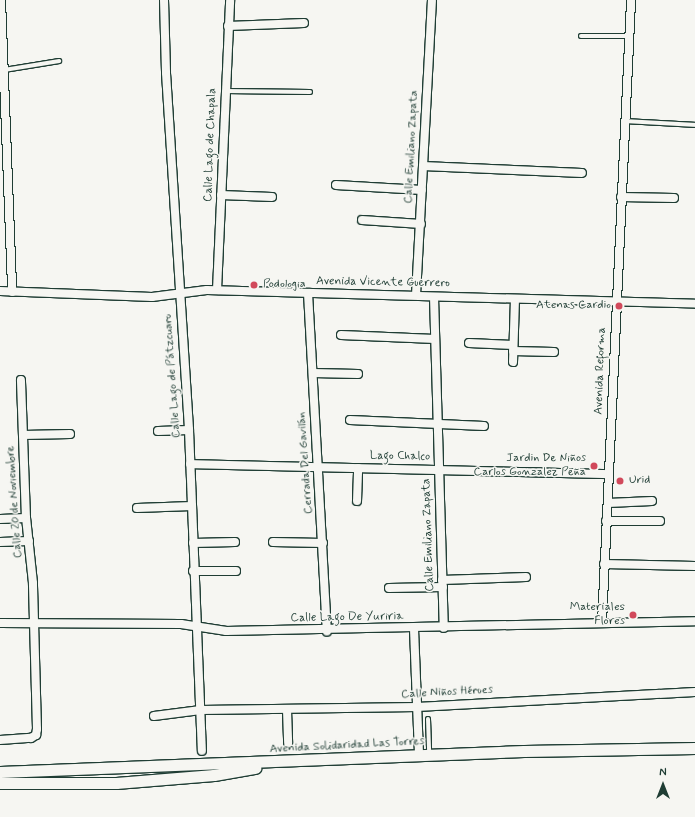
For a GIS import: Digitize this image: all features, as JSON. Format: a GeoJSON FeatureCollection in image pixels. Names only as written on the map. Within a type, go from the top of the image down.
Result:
{"type":"FeatureCollection","features":[{"type":"Feature","properties":{"kind":"main road","name":"Avenida Solidaridad Las Torres"},"geometry":{"type":"LineString","coordinates":[[0,772],[424,756],[695,748]]}},
{"type":"Feature","properties":{"kind":"main road"},"geometry":{"type":"LineString","coordinates":[[0,783],[146,781],[214,775],[285,762]]}},
{"type":"Feature","properties":{"kind":"street"},"geometry":{"type":"LineString","coordinates":[[2,0],[4,70],[4,183],[12,292]]}},
{"type":"Feature","properties":{"kind":"street","name":"Calle Lago de Pátzcuaro"},"geometry":{"type":"LineString","coordinates":[[164,0],[166,73],[178,295],[183,333],[189,430],[195,626],[202,751]]}},
{"type":"Feature","properties":{"kind":"street","name":"Calle Lago de Chapala"},"geometry":{"type":"LineString","coordinates":[[217,290],[230,0]]}},
{"type":"Feature","properties":{"kind":"street","name":"Calle Emiliano Zapata"},"geometry":{"type":"LineString","coordinates":[[416,295],[432,0]]}},
{"type":"Feature","properties":{"kind":"street","name":"Avenida Reforma"},"geometry":{"type":"LineString","coordinates":[[602,623],[631,0]]}},
{"type":"Feature","properties":{"kind":"street"},"geometry":{"type":"LineString","coordinates":[[228,26],[304,23]]}},
{"type":"Feature","properties":{"kind":"street"},"geometry":{"type":"LineString","coordinates":[[423,166],[582,173]]}},
{"type":"Feature","properties":{"kind":"street"},"geometry":{"type":"LineString","coordinates":[[336,185],[422,190]]}},
{"type":"Feature","properties":{"kind":"street"},"geometry":{"type":"LineString","coordinates":[[221,195],[272,197]]}},
{"type":"Feature","properties":{"kind":"street"},"geometry":{"type":"LineString","coordinates":[[621,197],[674,198]]}},
{"type":"Feature","properties":{"kind":"street"},"geometry":{"type":"LineString","coordinates":[[362,220],[421,224]]}},
{"type":"Feature","properties":{"kind":"street","name":"Avenida Vicente Guerrero"},"geometry":{"type":"LineString","coordinates":[[0,291],[178,295],[197,290],[217,290],[308,294],[416,295],[695,304]]}},
{"type":"Feature","properties":{"kind":"street","name":"Cerrada Del Gavilán"},"geometry":{"type":"LineString","coordinates":[[308,294],[327,631]]}},
{"type":"Feature","properties":{"kind":"street","name":"Calle Emiliano Zapata"},"geometry":{"type":"LineString","coordinates":[[434,296],[438,470],[444,628]]}},
{"type":"Feature","properties":{"kind":"street"},"geometry":{"type":"LineString","coordinates":[[513,362],[515,299]]}},
{"type":"Feature","properties":{"kind":"street"},"geometry":{"type":"LineString","coordinates":[[341,335],[436,339]]}},
{"type":"Feature","properties":{"kind":"street"},"geometry":{"type":"LineString","coordinates":[[469,343],[554,352]]}},
{"type":"Feature","properties":{"kind":"street"},"geometry":{"type":"LineString","coordinates":[[313,373],[358,374]]}},
{"type":"Feature","properties":{"kind":"street","name":"Calle 20 de Noviembre"},"geometry":{"type":"LineString","coordinates":[[0,740],[34,737],[37,729],[34,622],[29,541],[26,518],[21,380]]}},
{"type":"Feature","properties":{"kind":"street"},"geometry":{"type":"LineString","coordinates":[[350,420],[484,426]]}},
{"type":"Feature","properties":{"kind":"street"},"geometry":{"type":"LineString","coordinates":[[158,431],[189,430]]}},
{"type":"Feature","properties":{"kind":"street"},"geometry":{"type":"LineString","coordinates":[[23,435],[70,434]]}},
{"type":"Feature","properties":{"kind":"street","name":"Lago Chalco"},"geometry":{"type":"LineString","coordinates":[[190,464],[609,474]]}},
{"type":"Feature","properties":{"kind":"street"},"geometry":{"type":"LineString","coordinates":[[358,468],[358,501]]}},
{"type":"Feature","properties":{"kind":"street"},"geometry":{"type":"LineString","coordinates":[[608,503],[652,501]]}},
{"type":"Feature","properties":{"kind":"street"},"geometry":{"type":"LineString","coordinates":[[137,508],[192,506]]}},
{"type":"Feature","properties":{"kind":"street"},"geometry":{"type":"LineString","coordinates":[[0,518],[26,518]]}},
{"type":"Feature","properties":{"kind":"street"},"geometry":{"type":"LineString","coordinates":[[606,521],[660,521]]}},
{"type":"Feature","properties":{"kind":"street"},"geometry":{"type":"LineString","coordinates":[[0,542],[29,541]]}},
{"type":"Feature","properties":{"kind":"street"},"geometry":{"type":"LineString","coordinates":[[193,543],[235,542]]}},
{"type":"Feature","properties":{"kind":"street"},"geometry":{"type":"LineString","coordinates":[[273,542],[323,543]]}},
{"type":"Feature","properties":{"kind":"street"},"geometry":{"type":"LineString","coordinates":[[604,564],[695,566]]}},
{"type":"Feature","properties":{"kind":"street"},"geometry":{"type":"LineString","coordinates":[[193,571],[236,571]]}},
{"type":"Feature","properties":{"kind":"street"},"geometry":{"type":"LineString","coordinates":[[389,588],[526,577]]}},
{"type":"Feature","properties":{"kind":"street","name":"Calle Lago De Yuriria"},"geometry":{"type":"LineString","coordinates":[[0,623],[34,622],[195,626],[226,631],[327,631],[602,623],[695,622]]}},
{"type":"Feature","properties":{"kind":"street"},"geometry":{"type":"LineString","coordinates":[[414,629],[417,706],[424,756]]}},
{"type":"Feature","properties":{"kind":"street","name":"Calle Niños Héroes"},"geometry":{"type":"LineString","coordinates":[[154,716],[200,710],[287,710],[417,706],[695,692]]}},
{"type":"Feature","properties":{"kind":"street"},"geometry":{"type":"LineString","coordinates":[[287,710],[288,743]]}},
{"type":"Feature","properties":{"kind":"lane"},"geometry":{"type":"LineString","coordinates":[[581,36],[630,36]]}},
{"type":"Feature","properties":{"kind":"lane"},"geometry":{"type":"LineString","coordinates":[[4,70],[59,61]]}},
{"type":"Feature","properties":{"kind":"lane"},"geometry":{"type":"LineString","coordinates":[[225,91],[310,92]]}},
{"type":"Feature","properties":{"kind":"lane"},"geometry":{"type":"LineString","coordinates":[[625,121],[695,125]]}},
{"type":"Feature","properties":{"kind":"lane"},"geometry":{"type":"LineString","coordinates":[[424,756],[428,720]]}},
{"type":"Feature","properties":{"kind":"place","name":"Podologia"},"geometry":{"type":"Point","coordinates":[254,285]}},
{"type":"Feature","properties":{"kind":"place","name":"Atenas Cardio"},"geometry":{"type":"Point","coordinates":[619,306]}},
{"type":"Feature","properties":{"kind":"place","name":"Jardin De Niños Carlos Gonzalez Peña"},"geometry":{"type":"Point","coordinates":[594,466]}},
{"type":"Feature","properties":{"kind":"place","name":"Urid"},"geometry":{"type":"Point","coordinates":[620,481]}},
{"type":"Feature","properties":{"kind":"place","name":"Materiales Flores"},"geometry":{"type":"Point","coordinates":[633,615]}}]}
